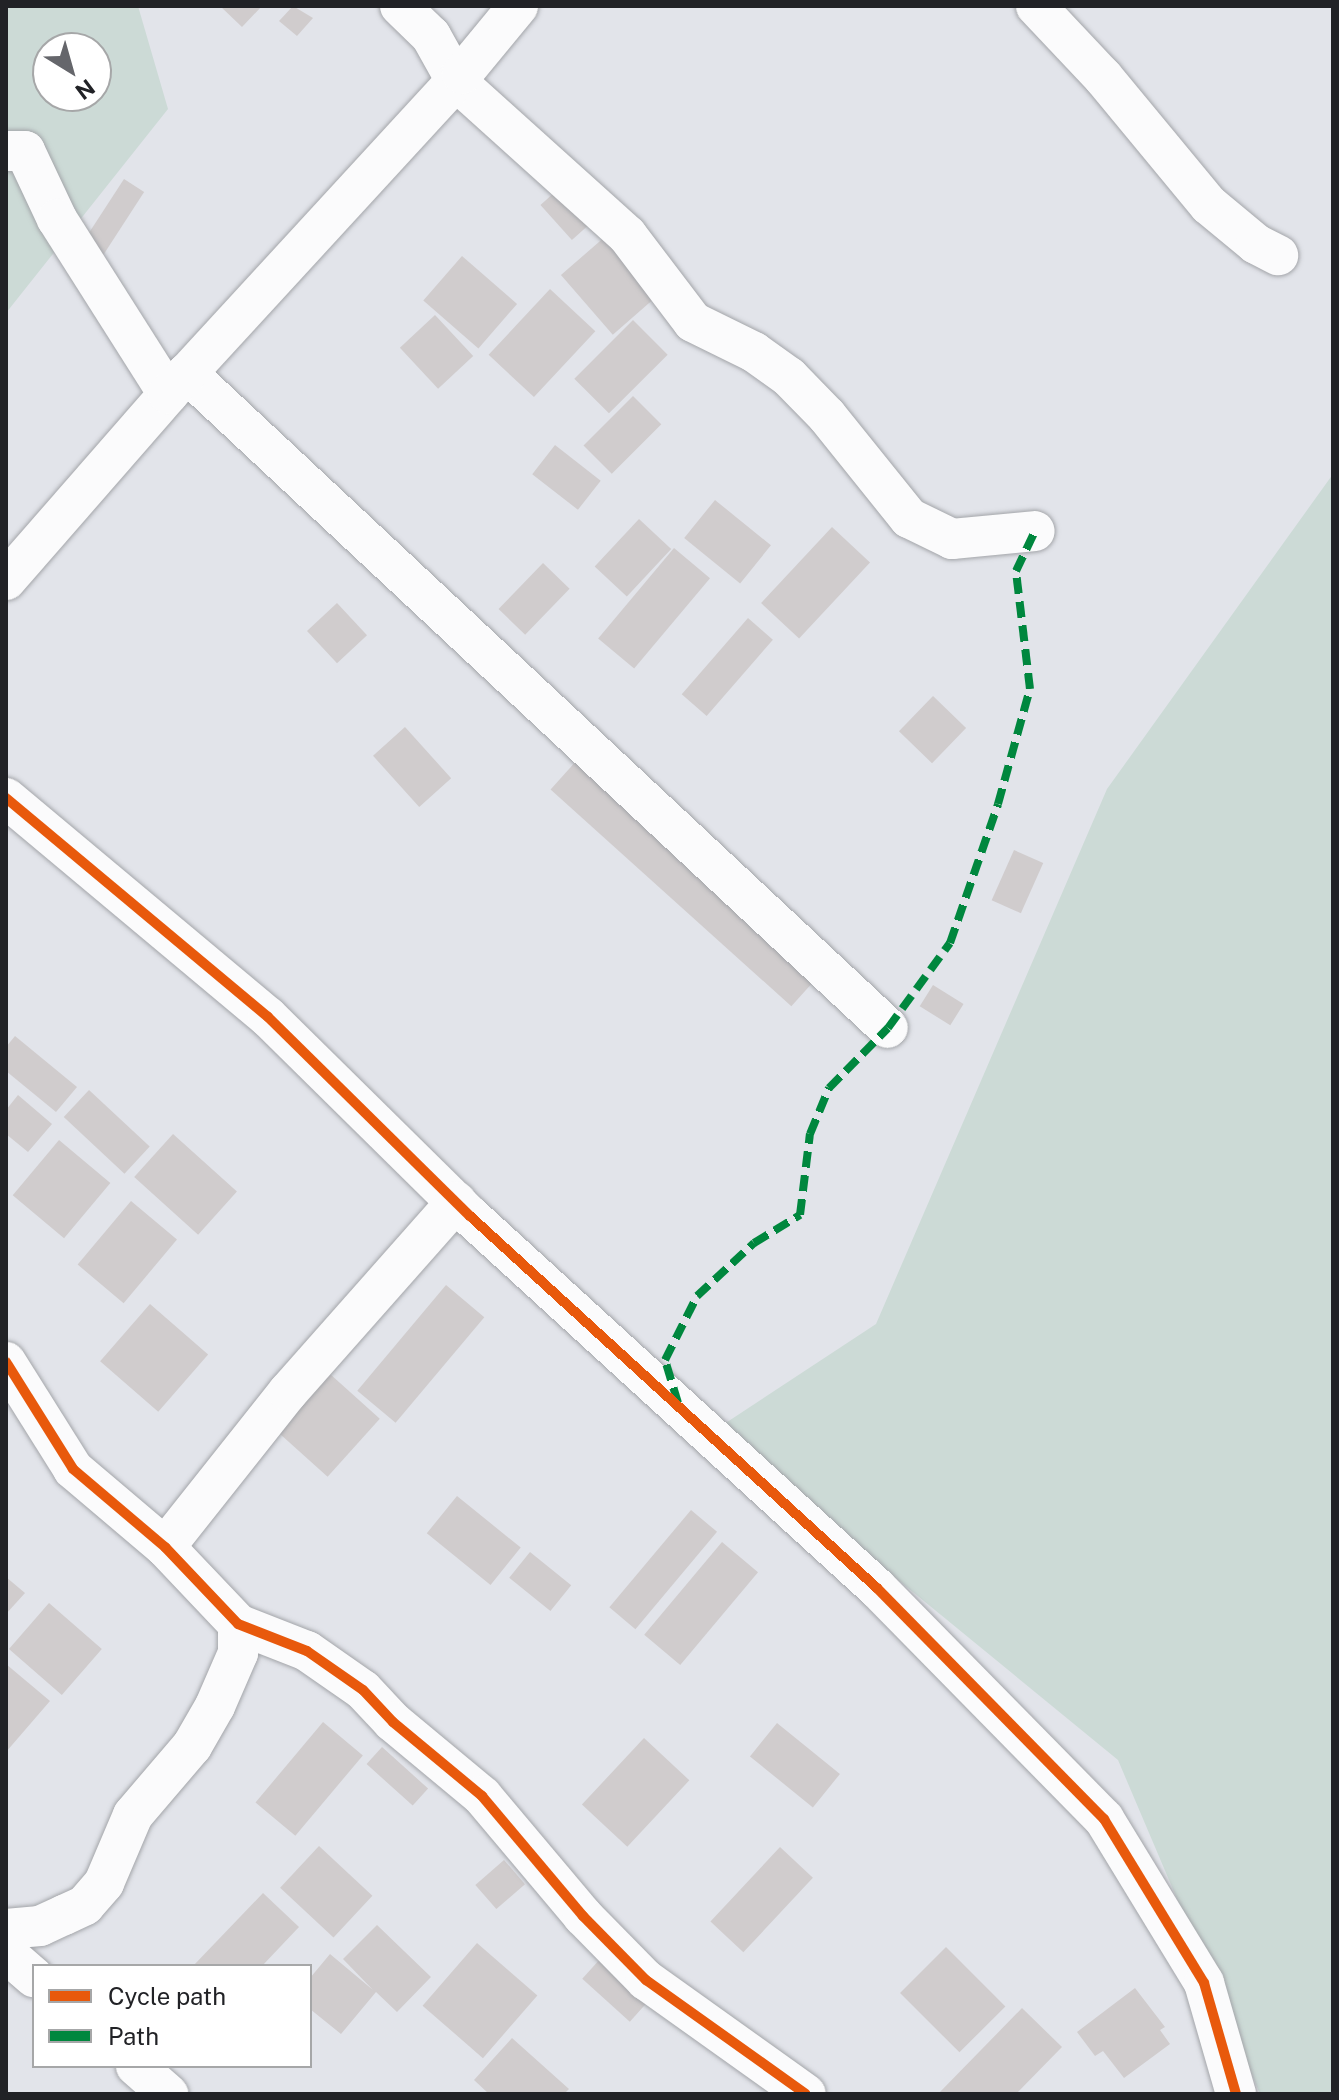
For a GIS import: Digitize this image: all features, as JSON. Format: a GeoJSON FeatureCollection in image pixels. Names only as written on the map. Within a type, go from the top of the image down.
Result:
{"type":"FeatureCollection","features":[{"type":"Feature","properties":{"kind":"street"},"geometry":{"type":"LineString","coordinates":[[400,6],[431,36],[456,81],[597,204],[693,322],[754,352],[789,377],[827,416],[909,518],[952,539],[1035,531]]}},
{"type":"Feature","properties":{"kind":"street"},"geometry":{"type":"LineString","coordinates":[[6,580],[178,383],[456,81],[518,6]]}},
{"type":"Feature","properties":{"kind":"street"},"geometry":{"type":"LineString","coordinates":[[1036,6],[1103,77],[1209,205],[1256,244],[1278,255]]}},
{"type":"Feature","properties":{"kind":"street"},"geometry":{"type":"LineString","coordinates":[[6,151],[25,151],[57,219],[178,383],[888,1028]]}},
{"type":"Feature","properties":{"kind":"street"},"geometry":{"type":"LineString","coordinates":[[6,798],[268,1017],[456,1202],[877,1588],[1104,1819],[1204,1983],[1236,2094]]}},
{"type":"Feature","properties":{"kind":"street"},"geometry":{"type":"LineString","coordinates":[[165,1547],[288,1392],[456,1202]]}},
{"type":"Feature","properties":{"kind":"street"},"geometry":{"type":"LineString","coordinates":[[6,1362],[73,1469],[165,1547],[238,1624],[307,1651],[363,1690],[393,1722],[482,1796],[583,1916],[646,1980],[806,2094]]}},
{"type":"Feature","properties":{"kind":"street"},"geometry":{"type":"LineString","coordinates":[[6,1929],[40,1926],[64,1915],[85,1905],[104,1883],[133,1815],[192,1746],[215,1706],[238,1653],[238,1624]]}},
{"type":"Feature","properties":{"kind":"street"},"geometry":{"type":"LineString","coordinates":[[6,1953],[32,1975]]}},
{"type":"Feature","properties":{"kind":"street"},"geometry":{"type":"LineString","coordinates":[[138,2068],[168,2094]]}},
{"type":"Feature","properties":{"kind":"shaded area"},"geometry":{"type":"Polygon","coordinates":[[[6,6],[138,6],[168,109],[6,313],[6,6]]]}},
{"type":"Feature","properties":{"kind":"shaded area"},"geometry":{"type":"Polygon","coordinates":[[[1333,474],[1333,2094],[1260,2094],[1118,1760],[715,1430],[876,1324],[1107,789],[1333,474]]]}},
{"type":"Feature","properties":{"kind":"building"},"geometry":{"type":"Polygon","coordinates":[[[220,6],[262,6],[242,27],[220,6]]]}},
{"type":"Feature","properties":{"kind":"building"},"geometry":{"type":"Polygon","coordinates":[[[293,6],[313,18],[297,36],[279,21],[293,6]]]}},
{"type":"Feature","properties":{"kind":"building"},"geometry":{"type":"Polygon","coordinates":[[[124,179],[144,192],[101,259],[80,246],[124,179]]]}},
{"type":"Feature","properties":{"kind":"building"},"geometry":{"type":"Polygon","coordinates":[[[565,183],[596,218],[572,240],[540,205],[565,183]]]}},
{"type":"Feature","properties":{"kind":"building"},"geometry":{"type":"Polygon","coordinates":[[[607,235],[659,295],[613,335],[561,275],[607,235]]]}},
{"type":"Feature","properties":{"kind":"building"},"geometry":{"type":"Polygon","coordinates":[[[462,256],[517,304],[478,348],[423,301],[462,256]]]}},
{"type":"Feature","properties":{"kind":"building"},"geometry":{"type":"Polygon","coordinates":[[[550,289],[595,331],[534,397],[489,355],[550,289]]]}},
{"type":"Feature","properties":{"kind":"building"},"geometry":{"type":"Polygon","coordinates":[[[435,315],[473,356],[438,389],[400,348],[435,315]]]}},
{"type":"Feature","properties":{"kind":"building"},"geometry":{"type":"Polygon","coordinates":[[[633,320],[668,355],[609,413],[574,379],[633,320]]]}},
{"type":"Feature","properties":{"kind":"building"},"geometry":{"type":"Polygon","coordinates":[[[633,396],[661,424],[612,474],[584,445],[633,396]]]}},
{"type":"Feature","properties":{"kind":"building"},"geometry":{"type":"Polygon","coordinates":[[[555,445],[601,481],[578,510],[532,474],[555,445]]]}},
{"type":"Feature","properties":{"kind":"building"},"geometry":{"type":"Polygon","coordinates":[[[715,500],[771,545],[740,583],[684,538],[715,500]]]}},
{"type":"Feature","properties":{"kind":"building"},"geometry":{"type":"Polygon","coordinates":[[[639,519],[671,549],[627,597],[595,567],[639,519]]]}},
{"type":"Feature","properties":{"kind":"building"},"geometry":{"type":"Polygon","coordinates":[[[832,527],[870,562],[799,639],[761,603],[832,527]]]}},
{"type":"Feature","properties":{"kind":"building"},"geometry":{"type":"Polygon","coordinates":[[[674,548],[710,578],[634,669],[598,638],[674,548]]]}},
{"type":"Feature","properties":{"kind":"building"},"geometry":{"type":"Polygon","coordinates":[[[543,563],[570,589],[525,635],[499,609],[543,563]]]}},
{"type":"Feature","properties":{"kind":"building"},"geometry":{"type":"Polygon","coordinates":[[[337,603],[367,635],[337,663],[307,631],[337,603]]]}},
{"type":"Feature","properties":{"kind":"building"},"geometry":{"type":"Polygon","coordinates":[[[748,618],[773,640],[707,716],[682,694],[748,618]]]}},
{"type":"Feature","properties":{"kind":"building"},"geometry":{"type":"Polygon","coordinates":[[[933,696],[966,728],[932,763],[899,731],[933,696]]]}},
{"type":"Feature","properties":{"kind":"building"},"geometry":{"type":"Polygon","coordinates":[[[405,727],[451,778],[419,807],[373,756],[405,727]]]}},
{"type":"Feature","properties":{"kind":"building"},"geometry":{"type":"Polygon","coordinates":[[[578,759],[819,976],[791,1006],[551,789],[578,759]]]}},
{"type":"Feature","properties":{"kind":"building"},"geometry":{"type":"Polygon","coordinates":[[[1014,850],[1043,863],[1021,913],[992,900],[1014,850]]]}},
{"type":"Feature","properties":{"kind":"building"},"geometry":{"type":"Polygon","coordinates":[[[933,985],[964,1004],[950,1025],[920,1006],[933,985]]]}},
{"type":"Feature","properties":{"kind":"building"},"geometry":{"type":"Polygon","coordinates":[[[15,1036],[77,1087],[56,1112],[6,1071],[6,1047],[15,1036]]]}},
{"type":"Feature","properties":{"kind":"building"},"geometry":{"type":"Polygon","coordinates":[[[89,1090],[150,1147],[124,1174],[64,1117],[89,1090]]]}},
{"type":"Feature","properties":{"kind":"building"},"geometry":{"type":"Polygon","coordinates":[[[18,1095],[52,1124],[28,1152],[6,1134],[6,1110],[18,1095]]]}},
{"type":"Feature","properties":{"kind":"building"},"geometry":{"type":"Polygon","coordinates":[[[173,1134],[237,1192],[198,1235],[134,1177],[173,1134]]]}},
{"type":"Feature","properties":{"kind":"building"},"geometry":{"type":"Polygon","coordinates":[[[59,1140],[110,1183],[64,1238],[13,1195],[59,1140]]]}},
{"type":"Feature","properties":{"kind":"building"},"geometry":{"type":"Polygon","coordinates":[[[131,1201],[177,1240],[124,1303],[78,1265],[131,1201]]]}},
{"type":"Feature","properties":{"kind":"building"},"geometry":{"type":"Polygon","coordinates":[[[446,1285],[484,1317],[396,1423],[357,1391],[446,1285]]]}},
{"type":"Feature","properties":{"kind":"building"},"geometry":{"type":"Polygon","coordinates":[[[150,1304],[208,1355],[158,1412],[100,1361],[150,1304]]]}},
{"type":"Feature","properties":{"kind":"building"},"geometry":{"type":"Polygon","coordinates":[[[330,1374],[380,1419],[328,1477],[278,1432],[330,1374]]]}},
{"type":"Feature","properties":{"kind":"building"},"geometry":{"type":"Polygon","coordinates":[[[457,1496],[521,1548],[491,1585],[427,1533],[457,1496]]]}},
{"type":"Feature","properties":{"kind":"building"},"geometry":{"type":"Polygon","coordinates":[[[691,1510],[717,1532],[635,1629],[609,1607],[691,1510]]]}},
{"type":"Feature","properties":{"kind":"building"},"geometry":{"type":"Polygon","coordinates":[[[722,1542],[758,1572],[680,1665],[644,1635],[722,1542]]]}},
{"type":"Feature","properties":{"kind":"building"},"geometry":{"type":"Polygon","coordinates":[[[530,1552],[571,1585],[550,1611],[509,1578],[530,1552]]]}},
{"type":"Feature","properties":{"kind":"building"},"geometry":{"type":"Polygon","coordinates":[[[6,1577],[25,1593],[6,1614],[6,1577]]]}},
{"type":"Feature","properties":{"kind":"building"},"geometry":{"type":"Polygon","coordinates":[[[49,1603],[102,1649],[62,1695],[9,1649],[49,1603]]]}},
{"type":"Feature","properties":{"kind":"building"},"geometry":{"type":"Polygon","coordinates":[[[6,1664],[50,1701],[6,1752],[6,1664]]]}},
{"type":"Feature","properties":{"kind":"building"},"geometry":{"type":"Polygon","coordinates":[[[323,1722],[363,1755],[295,1836],[256,1802],[323,1722]]]}},
{"type":"Feature","properties":{"kind":"building"},"geometry":{"type":"Polygon","coordinates":[[[777,1723],[840,1774],[813,1807],[750,1756],[777,1723]]]}},
{"type":"Feature","properties":{"kind":"building"},"geometry":{"type":"Polygon","coordinates":[[[644,1738],[689,1780],[627,1847],[582,1805],[644,1738]]]}},
{"type":"Feature","properties":{"kind":"building"},"geometry":{"type":"Polygon","coordinates":[[[382,1747],[428,1788],[413,1806],[367,1764],[382,1747]]]}},
{"type":"Feature","properties":{"kind":"building"},"geometry":{"type":"Polygon","coordinates":[[[319,1846],[372,1896],[334,1937],[280,1888],[319,1846]]]}},
{"type":"Feature","properties":{"kind":"building"},"geometry":{"type":"Polygon","coordinates":[[[780,1847],[813,1878],[743,1952],[710,1922],[780,1847]]]}},
{"type":"Feature","properties":{"kind":"building"},"geometry":{"type":"Polygon","coordinates":[[[504,1860],[525,1884],[496,1909],[475,1885],[504,1860]]]}},
{"type":"Feature","properties":{"kind":"building"},"geometry":{"type":"Polygon","coordinates":[[[263,1893],[299,1927],[264,1964],[195,1964],[263,1893]]]}},
{"type":"Feature","properties":{"kind":"building"},"geometry":{"type":"Polygon","coordinates":[[[377,1925],[431,1977],[397,2012],[376,1992],[341,2034],[312,2011],[312,1976],[330,1954],[373,1990],[343,1959],[377,1925]]]}},
{"type":"Feature","properties":{"kind":"building"},"geometry":{"type":"Polygon","coordinates":[[[477,1943],[537,1995],[483,2058],[423,2006],[477,1943]]]}},
{"type":"Feature","properties":{"kind":"building"},"geometry":{"type":"Polygon","coordinates":[[[946,1947],[1005,2006],[959,2052],[900,1993],[946,1947]]]}},
{"type":"Feature","properties":{"kind":"building"},"geometry":{"type":"Polygon","coordinates":[[[601,1958],[649,2001],[630,2022],[582,1979],[601,1958]]]}},
{"type":"Feature","properties":{"kind":"building"},"geometry":{"type":"Polygon","coordinates":[[[1135,1988],[1165,2027],[1160,2030],[1170,2044],[1124,2078],[1103,2051],[1095,2056],[1077,2032],[1135,1988]]]}},
{"type":"Feature","properties":{"kind":"building"},"geometry":{"type":"Polygon","coordinates":[[[1022,2008],[1062,2047],[1016,2094],[938,2094],[1022,2008]]]}},
{"type":"Feature","properties":{"kind":"building"},"geometry":{"type":"Polygon","coordinates":[[[512,2038],[569,2089],[564,2094],[489,2094],[474,2080],[512,2038]]]}},
{"type":"Feature","properties":{"kind":"marked path"},"geometry":{"type":"LineString","coordinates":[[678,1403],[665,1360],[697,1296],[754,1243],[800,1215],[810,1134],[829,1088],[888,1028],[950,943],[998,804],[1030,689],[1016,571],[1035,531]]}},
{"type":"Feature","properties":{"kind":"cycle path"},"geometry":{"type":"LineString","coordinates":[[6,798],[268,1017],[470,1216],[877,1588],[1104,1819],[1204,1983],[1236,2094]]}},
{"type":"Feature","properties":{"kind":"cycle path"},"geometry":{"type":"LineString","coordinates":[[6,1362],[73,1469],[165,1547],[238,1624],[307,1651],[363,1690],[393,1722],[482,1796],[583,1916],[646,1980],[806,2094]]}}]}
